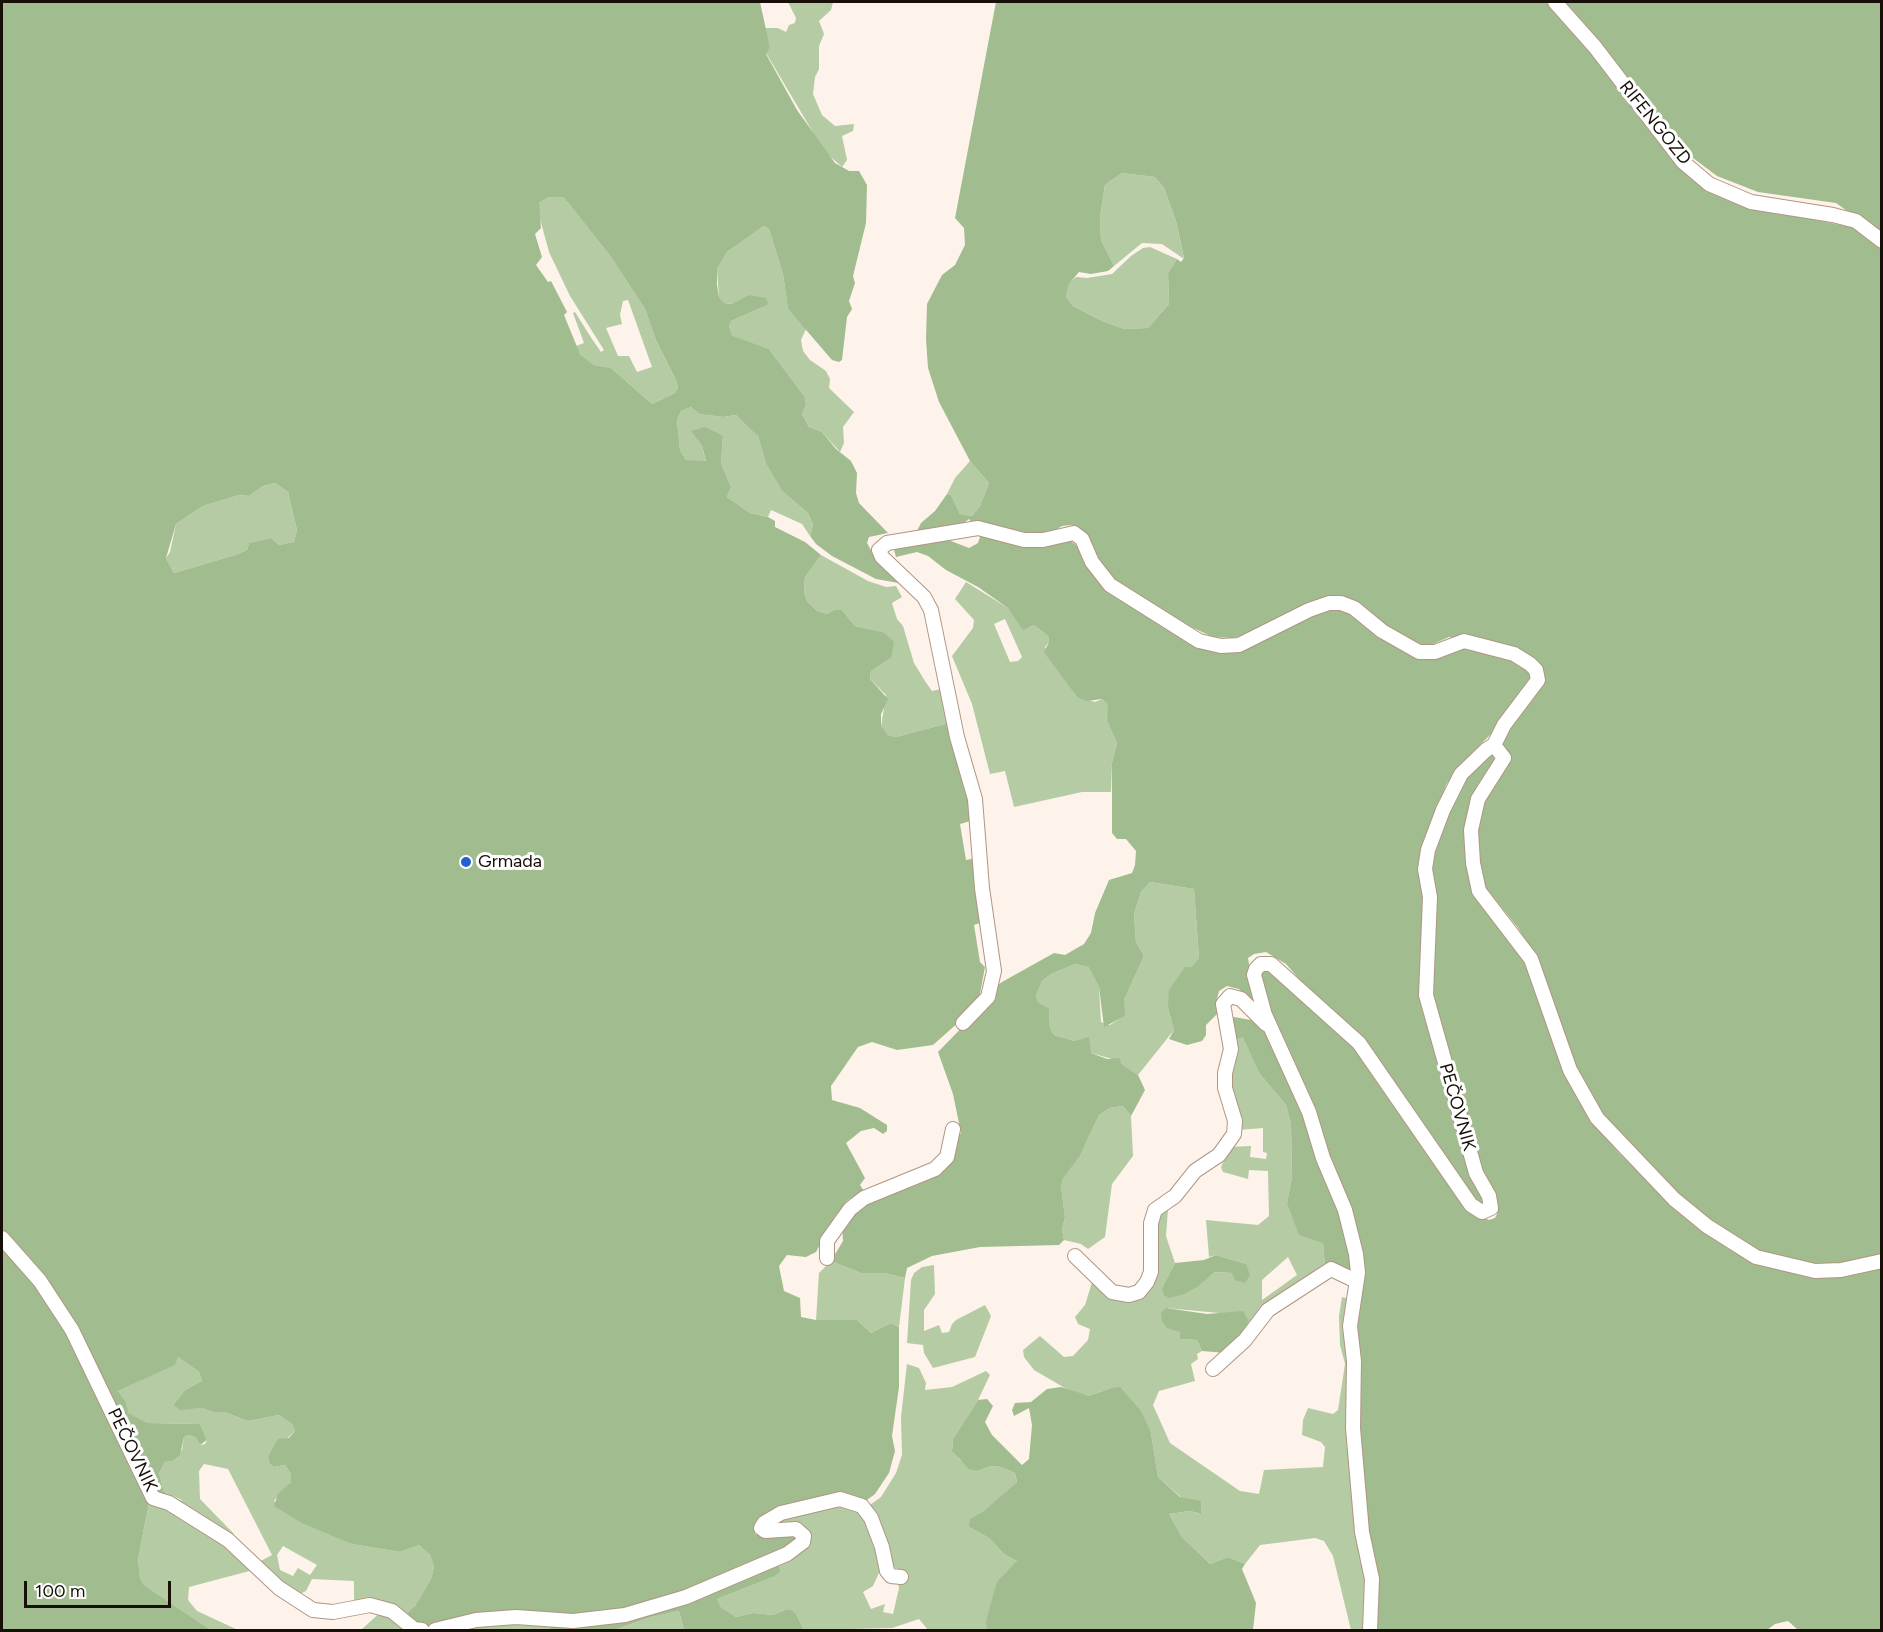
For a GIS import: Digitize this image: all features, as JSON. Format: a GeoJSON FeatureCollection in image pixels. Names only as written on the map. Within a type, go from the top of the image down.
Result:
{"type":"FeatureCollection","features":[{"type":"Feature","properties":{"kind":"street","name":"RIFENGOZD"},"geometry":{"type":"LineString","coordinates":[[1555,2],[1595,47],[1683,162],[1709,184],[1751,202],[1833,214],[1856,221],[1881,241]]}},
{"type":"Feature","properties":{"kind":"street"},"geometry":{"type":"LineString","coordinates":[[963,1023],[988,997],[993,971],[982,888],[981,852],[975,799],[957,737],[931,610],[924,597],[882,557],[879,550],[881,546],[902,539],[978,528],[1024,540],[1043,540],[1074,533],[1082,539],[1092,562],[1110,585],[1199,641],[1221,646],[1239,645],[1309,610],[1329,603],[1341,603],[1354,608],[1382,631],[1419,652],[1435,651],[1464,642],[1514,654],[1525,659],[1536,670],[1538,680],[1504,725],[1494,745],[1504,758],[1478,799],[1471,830],[1473,863],[1479,891],[1531,959],[1570,1070],[1597,1118],[1674,1199],[1707,1226],[1756,1257],[1815,1271],[1841,1270],[1881,1261]]}},
{"type":"Feature","properties":{"kind":"street","name":"PEČOVNIK"},"geometry":{"type":"LineString","coordinates":[[1370,1630],[1372,1579],[1362,1532],[1353,1428],[1354,1361],[1350,1326],[1356,1281],[1356,1254],[1345,1210],[1323,1158],[1309,1112],[1270,1028],[1254,975],[1261,964],[1271,964],[1359,1043],[1471,1205],[1482,1212],[1491,1208],[1489,1196],[1476,1173],[1426,995],[1430,897],[1425,869],[1432,835],[1461,774],[1494,745]]}},
{"type":"Feature","properties":{"kind":"street"},"geometry":{"type":"LineString","coordinates":[[1075,1256],[1112,1292],[1129,1295],[1139,1292],[1151,1272],[1150,1233],[1155,1210],[1175,1196],[1195,1171],[1219,1155],[1234,1134],[1235,1121],[1225,1089],[1225,1073],[1231,1049],[1223,1004],[1230,996],[1241,999],[1270,1028]]}},
{"type":"Feature","properties":{"kind":"street"},"geometry":{"type":"LineString","coordinates":[[828,1258],[827,1241],[850,1209],[864,1198],[935,1169],[947,1157],[953,1129]]}},
{"type":"Feature","properties":{"kind":"street","name":"PEČOVNIK"},"geometry":{"type":"LineString","coordinates":[[2,1238],[40,1281],[72,1330],[153,1498],[169,1503],[228,1540],[279,1588],[313,1610],[333,1612],[370,1605],[392,1611],[417,1630]]}},
{"type":"Feature","properties":{"kind":"street"},"geometry":{"type":"LineString","coordinates":[[1213,1370],[1245,1340],[1268,1310],[1331,1269],[1356,1281]]}},
{"type":"Feature","properties":{"kind":"street"},"geometry":{"type":"LineString","coordinates":[[435,1630],[476,1620],[516,1617],[573,1621],[626,1615],[687,1597],[787,1554],[803,1542],[804,1536],[796,1529],[765,1531],[761,1528],[764,1523],[782,1514],[840,1499],[862,1506],[871,1518],[882,1547],[886,1572],[891,1576],[901,1577]]}},
{"type":"Feature","properties":{"kind":"green space"},"geometry":{"type":"Polygon","coordinates":[[[2,2],[760,2],[770,48],[766,54],[797,110],[835,163],[849,171],[859,171],[867,185],[866,223],[853,276],[855,283],[849,301],[852,309],[847,317],[842,360],[839,362],[832,360],[788,309],[783,274],[769,229],[764,226],[727,252],[717,269],[719,297],[724,303],[732,304],[748,295],[766,298],[768,304],[731,321],[729,326],[732,336],[769,349],[805,397],[806,405],[802,414],[809,427],[822,432],[836,449],[851,461],[857,473],[856,493],[859,503],[888,533],[869,537],[867,543],[872,552],[904,584],[876,579],[832,556],[816,544],[810,536],[813,525],[808,513],[782,491],[766,464],[758,436],[736,415],[723,417],[699,414],[691,407],[681,411],[677,420],[680,450],[686,460],[706,461],[702,446],[691,431],[705,427],[723,436],[721,463],[731,487],[727,497],[750,513],[775,521],[775,527],[805,542],[821,555],[805,577],[804,592],[807,601],[817,611],[827,614],[834,610],[842,610],[855,626],[883,632],[894,642],[891,658],[871,671],[870,679],[888,699],[881,714],[881,726],[888,735],[896,737],[949,723],[974,820],[960,824],[966,860],[976,858],[985,921],[974,925],[980,962],[985,967],[978,1005],[933,1045],[897,1050],[872,1042],[858,1047],[831,1086],[832,1100],[860,1108],[887,1125],[887,1131],[883,1134],[874,1128],[861,1131],[846,1143],[865,1178],[860,1185],[864,1191],[848,1200],[835,1216],[816,1252],[806,1257],[787,1255],[779,1266],[784,1291],[800,1298],[801,1317],[816,1320],[857,1320],[871,1333],[891,1323],[899,1327],[899,1387],[892,1436],[895,1451],[889,1473],[875,1494],[867,1500],[862,1502],[842,1494],[761,1522],[755,1531],[755,1534],[761,1536],[794,1531],[800,1542],[719,1580],[624,1613],[424,1629],[404,1616],[415,1606],[431,1579],[434,1567],[430,1555],[419,1545],[400,1552],[352,1544],[302,1523],[274,1506],[278,1494],[291,1482],[291,1474],[285,1465],[274,1467],[269,1463],[268,1457],[278,1439],[289,1438],[295,1431],[292,1424],[279,1415],[248,1421],[224,1412],[213,1412],[202,1408],[180,1410],[173,1405],[185,1390],[202,1381],[199,1372],[178,1357],[175,1365],[118,1391],[126,1402],[128,1413],[148,1423],[200,1424],[207,1440],[200,1445],[196,1438],[189,1435],[184,1437],[180,1455],[172,1461],[165,1462],[159,1473],[164,1492],[182,1501],[180,1507],[149,1503],[138,1559],[140,1578],[144,1585],[211,1630],[2,1630],[2,2]],[[549,197],[539,203],[541,228],[535,234],[542,257],[536,265],[548,282],[551,281],[567,312],[564,315],[580,354],[594,365],[611,368],[652,404],[675,393],[678,387],[676,380],[656,340],[645,309],[611,257],[563,197],[549,197]],[[275,483],[263,486],[249,496],[239,495],[203,506],[176,524],[166,558],[174,573],[235,555],[247,550],[249,543],[271,538],[279,545],[294,542],[297,530],[288,492],[275,483]]]}},
{"type":"Feature","properties":{"kind":"green space"},"geometry":{"type":"Polygon","coordinates":[[[788,2],[833,2],[831,10],[819,21],[824,34],[819,46],[819,69],[815,77],[813,94],[822,115],[835,126],[854,124],[853,131],[842,136],[847,160],[842,167],[824,151],[766,53],[770,48],[765,28],[778,28],[786,32],[789,25],[795,23],[796,18],[788,2]]]}},
{"type":"Feature","properties":{"kind":"green space"},"geometry":{"type":"Polygon","coordinates":[[[996,2],[1548,2],[1697,180],[1717,195],[1739,204],[1860,229],[1882,247],[1881,1258],[1819,1268],[1760,1255],[1733,1239],[1686,1203],[1599,1113],[1570,1053],[1534,954],[1518,928],[1482,883],[1476,838],[1488,794],[1507,752],[1499,738],[1539,680],[1523,653],[1508,645],[1483,639],[1449,637],[1431,645],[1418,644],[1402,637],[1342,596],[1309,602],[1247,634],[1233,638],[1213,637],[1150,608],[1112,584],[1089,551],[1085,536],[1072,525],[1062,526],[1049,534],[1026,534],[972,523],[969,519],[961,525],[917,531],[921,523],[935,511],[947,494],[951,495],[960,514],[972,516],[980,506],[989,483],[970,461],[939,402],[928,368],[927,304],[942,275],[955,265],[965,245],[964,228],[955,218],[996,2]],[[1122,173],[1105,185],[1100,217],[1101,240],[1114,266],[1108,271],[1091,274],[1079,272],[1068,285],[1066,297],[1073,306],[1124,329],[1148,328],[1169,304],[1168,273],[1177,259],[1181,262],[1184,258],[1176,221],[1164,188],[1155,177],[1122,173]]]}},
{"type":"Feature","properties":{"kind":"green space"},"geometry":{"type":"Polygon","coordinates":[[[1563,2],[1881,2],[1881,235],[1836,203],[1758,192],[1717,176],[1673,143],[1563,2]]]}},
{"type":"Feature","properties":{"kind":"green space"},"geometry":{"type":"Polygon","coordinates":[[[1122,173],[1155,177],[1164,188],[1176,221],[1184,259],[1162,244],[1142,243],[1114,266],[1101,240],[1100,217],[1105,185],[1122,173]]]}},
{"type":"Feature","properties":{"kind":"green space"},"geometry":{"type":"Polygon","coordinates":[[[549,197],[563,197],[611,257],[645,309],[656,340],[676,380],[678,387],[675,393],[652,404],[611,368],[594,365],[580,354],[576,346],[584,343],[573,313],[575,312],[601,352],[604,350],[570,296],[549,252],[539,215],[539,203],[549,197]],[[628,300],[623,301],[620,315],[622,324],[606,328],[618,356],[629,356],[637,372],[652,367],[628,300]]]}},
{"type":"Feature","properties":{"kind":"green space"},"geometry":{"type":"Polygon","coordinates":[[[764,226],[769,229],[783,274],[788,309],[806,329],[801,340],[803,351],[810,360],[826,371],[830,379],[829,388],[854,412],[843,427],[844,443],[840,452],[822,432],[809,427],[802,414],[806,405],[805,397],[769,349],[732,337],[729,326],[731,321],[763,307],[748,295],[733,304],[724,303],[719,297],[717,269],[727,252],[764,226]]]}},
{"type":"Feature","properties":{"kind":"green space"},"geometry":{"type":"Polygon","coordinates":[[[1150,247],[1177,259],[1168,273],[1169,304],[1148,328],[1124,329],[1102,321],[1073,306],[1066,297],[1067,285],[1076,277],[1087,278],[1112,274],[1131,256],[1143,248],[1150,247]]]}},
{"type":"Feature","properties":{"kind":"green space"},"geometry":{"type":"Polygon","coordinates":[[[691,407],[699,414],[723,417],[736,415],[750,427],[758,436],[766,464],[782,491],[808,513],[813,525],[810,536],[802,524],[771,510],[768,517],[750,513],[727,497],[731,487],[721,463],[723,436],[692,432],[702,446],[706,462],[686,460],[680,450],[677,420],[681,411],[691,407]]]}},
{"type":"Feature","properties":{"kind":"green space"},"geometry":{"type":"Polygon","coordinates":[[[970,461],[989,483],[980,506],[972,516],[960,514],[951,495],[947,494],[955,478],[970,461]]]}},
{"type":"Feature","properties":{"kind":"green space"},"geometry":{"type":"Polygon","coordinates":[[[275,483],[288,492],[297,530],[294,542],[279,545],[271,538],[249,543],[247,550],[235,555],[174,573],[166,558],[170,552],[176,524],[203,506],[239,495],[249,496],[263,486],[275,483]]]}},
{"type":"Feature","properties":{"kind":"green space"},"geometry":{"type":"Polygon","coordinates":[[[952,533],[951,541],[969,548],[978,543],[981,534],[1065,537],[1080,548],[1094,573],[1222,647],[1341,602],[1414,654],[1455,644],[1504,652],[1534,674],[1492,733],[1460,765],[1446,785],[1432,828],[1421,848],[1421,870],[1424,881],[1420,978],[1485,1203],[1482,1206],[1477,1204],[1404,1104],[1307,988],[1286,964],[1266,952],[1254,954],[1248,958],[1256,1008],[1239,989],[1227,986],[1219,991],[1217,999],[1219,1012],[1206,1025],[1206,1035],[1202,1041],[1187,1045],[1169,1039],[1174,1030],[1168,1008],[1169,990],[1185,967],[1192,967],[1199,958],[1194,889],[1150,882],[1141,892],[1134,914],[1136,942],[1144,956],[1124,1000],[1125,1016],[1104,1027],[1099,987],[1089,967],[1075,964],[1051,974],[1042,981],[1036,996],[1038,1002],[1049,1008],[1050,1028],[1054,1035],[1075,1041],[1089,1037],[1091,1053],[1107,1059],[1120,1058],[1121,1064],[1138,1075],[1145,1090],[1131,1116],[1123,1106],[1110,1108],[1099,1115],[1080,1156],[1063,1178],[1061,1186],[1065,1218],[1062,1229],[1064,1240],[1059,1245],[980,1247],[932,1256],[907,1268],[905,1278],[884,1273],[861,1273],[831,1261],[843,1241],[842,1225],[849,1210],[931,1168],[961,1133],[953,1094],[938,1052],[981,1008],[990,991],[1002,982],[1054,953],[1065,955],[1084,944],[1091,933],[1095,913],[1109,880],[1132,873],[1135,865],[1136,851],[1126,839],[1117,839],[1112,833],[1112,763],[1117,743],[1107,721],[1108,704],[1102,699],[1087,701],[1077,697],[1044,652],[1049,642],[1048,636],[1034,625],[1023,630],[1008,608],[978,587],[946,570],[928,556],[917,552],[896,557],[893,546],[952,533]]]}},
{"type":"Feature","properties":{"kind":"green space"},"geometry":{"type":"Polygon","coordinates":[[[821,555],[868,581],[886,587],[896,586],[902,597],[892,603],[897,619],[903,626],[914,663],[932,691],[941,689],[949,723],[896,737],[888,735],[881,727],[886,695],[870,679],[871,671],[891,658],[883,632],[855,626],[842,610],[834,610],[827,614],[817,611],[807,601],[804,592],[805,577],[821,555]]]}},
{"type":"Feature","properties":{"kind":"green space"},"geometry":{"type":"Polygon","coordinates":[[[966,582],[1008,608],[1027,628],[1034,625],[1048,636],[1049,642],[1045,647],[1076,696],[1095,702],[1102,699],[1109,704],[1107,721],[1117,743],[1112,763],[1111,792],[1082,792],[1014,807],[1005,771],[990,774],[972,704],[952,656],[973,628],[974,620],[955,599],[966,582]],[[1005,619],[994,624],[1010,662],[1018,661],[1022,657],[1005,619]]]}},
{"type":"Feature","properties":{"kind":"green space"},"geometry":{"type":"Polygon","coordinates":[[[1487,752],[1493,754],[1495,759],[1477,786],[1468,815],[1468,861],[1524,957],[1592,1119],[1618,1152],[1671,1203],[1795,1272],[1881,1266],[1881,1630],[1798,1630],[1788,1621],[1775,1624],[1767,1630],[1375,1630],[1365,1530],[1353,1330],[1362,1267],[1360,1238],[1342,1186],[1275,1024],[1259,975],[1267,968],[1353,1045],[1482,1217],[1489,1220],[1495,1218],[1498,1212],[1497,1201],[1477,1167],[1434,1014],[1429,976],[1430,852],[1465,777],[1487,752]]]}},
{"type":"Feature","properties":{"kind":"green space"},"geometry":{"type":"Polygon","coordinates":[[[1150,882],[1194,889],[1199,958],[1168,1008],[1174,1030],[1138,1075],[1112,1059],[1091,1053],[1075,1041],[1054,1035],[1050,1028],[1049,1008],[1038,1002],[1036,996],[1042,981],[1051,974],[1075,964],[1090,967],[1099,987],[1101,1022],[1110,1025],[1124,1016],[1124,1000],[1144,956],[1136,942],[1134,914],[1141,892],[1150,882]]]}},
{"type":"Feature","properties":{"kind":"green space"},"geometry":{"type":"Polygon","coordinates":[[[1234,1017],[1256,1021],[1266,1031],[1290,1081],[1334,1191],[1349,1244],[1352,1273],[1325,1266],[1323,1243],[1299,1235],[1287,1203],[1292,1177],[1291,1124],[1286,1105],[1259,1073],[1243,1037],[1232,1041],[1229,1021],[1234,1017]]]}},
{"type":"Feature","properties":{"kind":"green space"},"geometry":{"type":"Polygon","coordinates":[[[1243,1036],[1259,1073],[1286,1105],[1291,1124],[1292,1177],[1287,1203],[1323,1242],[1325,1266],[1246,1333],[1219,1313],[1166,1308],[1180,1332],[1180,1339],[1197,1340],[1202,1351],[1197,1354],[1198,1359],[1191,1364],[1195,1381],[1159,1391],[1153,1405],[1170,1443],[1240,1491],[1259,1494],[1264,1470],[1323,1467],[1325,1447],[1321,1442],[1302,1435],[1303,1420],[1308,1408],[1333,1414],[1338,1410],[1345,1364],[1340,1345],[1339,1316],[1342,1297],[1350,1299],[1369,1585],[1365,1630],[1351,1630],[1333,1556],[1324,1541],[1315,1538],[1260,1545],[1245,1564],[1228,1557],[1210,1564],[1182,1537],[1169,1514],[1190,1511],[1200,1514],[1158,1477],[1151,1433],[1111,1388],[1089,1396],[1075,1394],[1034,1370],[1024,1357],[1023,1350],[1040,1336],[1064,1357],[1073,1356],[1088,1340],[1090,1329],[1078,1324],[1075,1317],[1085,1305],[1094,1276],[1102,1284],[1141,1294],[1155,1215],[1161,1208],[1168,1209],[1166,1236],[1175,1263],[1162,1288],[1199,1286],[1213,1272],[1232,1273],[1246,1264],[1216,1255],[1209,1257],[1206,1220],[1258,1225],[1269,1216],[1268,1171],[1249,1170],[1248,1179],[1223,1172],[1221,1167],[1230,1147],[1251,1146],[1250,1157],[1266,1159],[1267,1153],[1263,1152],[1263,1128],[1238,1130],[1228,1087],[1232,1041],[1243,1036]],[[1288,1257],[1262,1280],[1262,1300],[1297,1275],[1288,1257]]]}},
{"type":"Feature","properties":{"kind":"green space"},"geometry":{"type":"Polygon","coordinates":[[[1123,1106],[1131,1116],[1133,1156],[1112,1184],[1105,1237],[1088,1249],[1081,1244],[1064,1240],[1062,1229],[1065,1218],[1061,1186],[1063,1177],[1080,1156],[1099,1115],[1110,1108],[1123,1106]]]}},
{"type":"Feature","properties":{"kind":"green space"},"geometry":{"type":"Polygon","coordinates":[[[1216,1255],[1246,1264],[1250,1275],[1245,1283],[1235,1280],[1232,1273],[1214,1272],[1199,1286],[1184,1294],[1169,1298],[1164,1295],[1162,1288],[1175,1263],[1204,1260],[1216,1255]]]}},
{"type":"Feature","properties":{"kind":"green space"},"geometry":{"type":"Polygon","coordinates":[[[831,1261],[861,1273],[884,1273],[905,1278],[899,1327],[891,1323],[871,1333],[857,1320],[816,1320],[819,1273],[831,1261]]]}},
{"type":"Feature","properties":{"kind":"green space"},"geometry":{"type":"Polygon","coordinates":[[[934,1265],[935,1294],[924,1310],[924,1331],[939,1325],[942,1333],[949,1332],[956,1320],[985,1305],[991,1316],[975,1357],[933,1368],[924,1353],[923,1345],[907,1343],[911,1280],[914,1273],[922,1267],[934,1265]]]}},
{"type":"Feature","properties":{"kind":"green space"},"geometry":{"type":"Polygon","coordinates":[[[1166,1308],[1207,1314],[1243,1311],[1248,1320],[1246,1333],[1227,1353],[1202,1351],[1197,1340],[1180,1339],[1180,1332],[1167,1328],[1162,1321],[1161,1313],[1166,1308]]]}},
{"type":"Feature","properties":{"kind":"green space"},"geometry":{"type":"Polygon","coordinates":[[[178,1357],[199,1372],[202,1381],[185,1390],[173,1405],[180,1409],[202,1408],[213,1412],[224,1412],[248,1421],[279,1415],[292,1424],[295,1431],[268,1457],[269,1463],[274,1467],[285,1465],[291,1474],[291,1482],[274,1501],[352,1544],[400,1552],[419,1545],[430,1555],[434,1567],[431,1579],[415,1606],[404,1616],[354,1601],[354,1581],[312,1579],[306,1591],[298,1595],[257,1563],[272,1555],[228,1469],[204,1464],[199,1471],[200,1499],[234,1534],[231,1539],[180,1507],[182,1500],[164,1492],[159,1473],[165,1462],[172,1461],[182,1450],[184,1437],[189,1435],[196,1438],[200,1445],[205,1444],[207,1440],[200,1424],[148,1423],[127,1413],[126,1402],[118,1391],[174,1365],[178,1357]],[[283,1546],[277,1555],[280,1570],[293,1576],[298,1568],[310,1575],[317,1565],[283,1546]]]}},
{"type":"Feature","properties":{"kind":"green space"},"geometry":{"type":"Polygon","coordinates":[[[907,1364],[919,1368],[926,1383],[925,1390],[952,1387],[986,1371],[990,1375],[978,1400],[953,1439],[952,1450],[960,1460],[977,1471],[991,1466],[1001,1467],[1015,1473],[1017,1482],[969,1527],[989,1538],[1004,1554],[1017,1561],[988,1630],[928,1630],[919,1619],[892,1628],[804,1630],[796,1614],[785,1610],[773,1615],[754,1613],[736,1617],[721,1607],[717,1599],[773,1577],[770,1523],[835,1504],[866,1514],[882,1566],[873,1586],[863,1592],[871,1609],[885,1604],[883,1612],[893,1614],[899,1588],[896,1574],[899,1574],[897,1568],[887,1567],[867,1507],[881,1497],[896,1473],[902,1455],[901,1417],[907,1364]]]}},
{"type":"Feature","properties":{"kind":"green space"},"geometry":{"type":"Polygon","coordinates":[[[1061,1387],[1089,1396],[1120,1387],[1141,1411],[1151,1433],[1158,1477],[1180,1497],[1201,1501],[1201,1514],[1190,1511],[1169,1514],[1182,1537],[1210,1564],[1228,1557],[1245,1564],[1242,1569],[1256,1603],[1253,1630],[987,1630],[986,1621],[997,1582],[1017,1561],[1004,1554],[989,1538],[969,1527],[970,1519],[983,1512],[1017,1482],[1015,1473],[1001,1467],[991,1466],[977,1471],[969,1469],[952,1451],[953,1439],[978,1400],[987,1399],[993,1406],[985,1422],[992,1435],[1022,1465],[1029,1459],[1032,1425],[1029,1408],[1014,1416],[1012,1410],[1015,1403],[1031,1402],[1047,1389],[1061,1387]]]}},
{"type":"Feature","properties":{"kind":"green space"},"geometry":{"type":"Polygon","coordinates":[[[149,1503],[176,1509],[257,1569],[189,1587],[188,1600],[197,1611],[238,1630],[211,1630],[144,1585],[140,1578],[138,1559],[149,1503]]]}},
{"type":"Feature","properties":{"kind":"green space"},"geometry":{"type":"Polygon","coordinates":[[[777,1559],[780,1572],[773,1577],[717,1599],[721,1607],[736,1617],[754,1613],[773,1615],[791,1610],[796,1614],[804,1630],[684,1630],[679,1611],[651,1617],[614,1630],[549,1630],[552,1624],[622,1618],[777,1559]]]}},
{"type":"Feature","properties":{"kind":"green space"},"geometry":{"type":"Polygon","coordinates":[[[383,1610],[411,1630],[361,1630],[383,1610]]]}},
{"type":"Feature","properties":{"kind":"green space"},"geometry":{"type":"Polygon","coordinates":[[[679,1611],[684,1630],[614,1630],[651,1617],[679,1611]]]}},
{"type":"Feature","properties":{"kind":"green space"},"geometry":{"type":"Polygon","coordinates":[[[482,1621],[552,1624],[549,1630],[445,1630],[482,1621]]]}},
{"type":"Feature","properties":{"kind":"place","name":"Grmada"},"geometry":{"type":"Point","coordinates":[466,862]}}]}
